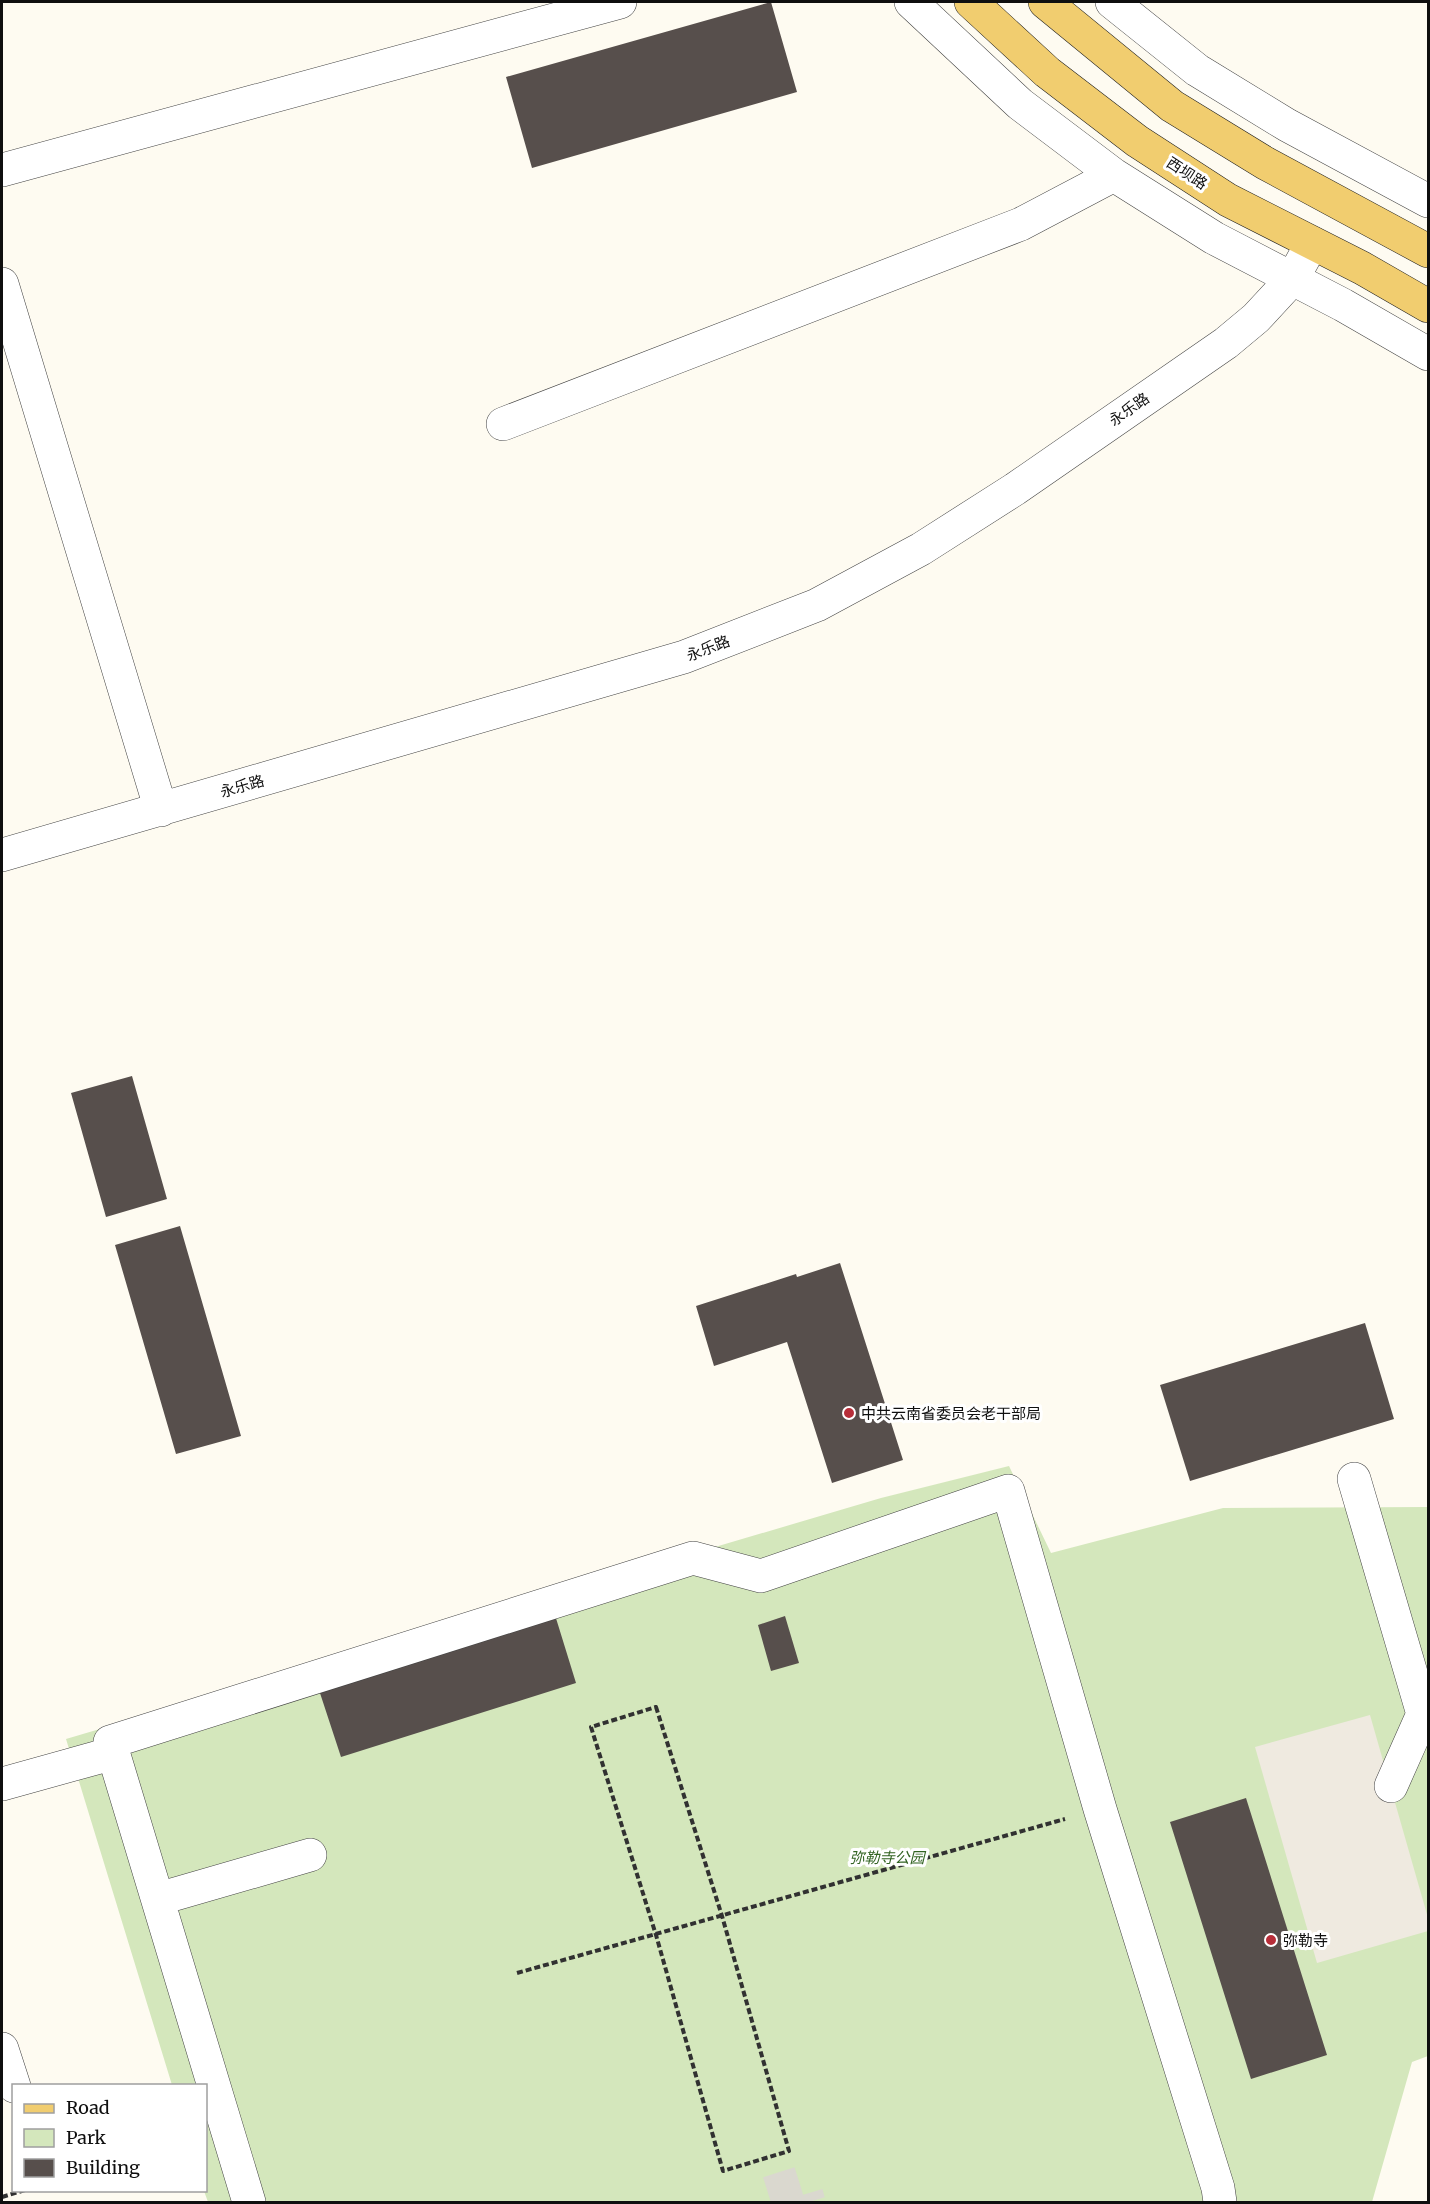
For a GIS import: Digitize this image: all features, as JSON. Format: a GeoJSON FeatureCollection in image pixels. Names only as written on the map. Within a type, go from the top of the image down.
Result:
{"type":"FeatureCollection","features":[{"type":"Feature","properties":{"kind":"main road","name":"西坝路"},"geometry":{"type":"LineString","coordinates":[[971,2],[1047,72],[1137,141],[1228,200],[1428,306]]}},
{"type":"Feature","properties":{"kind":"main road"},"geometry":{"type":"LineString","coordinates":[[1045,2],[1172,106],[1265,164],[1428,251]]}},
{"type":"Feature","properties":{"kind":"street"},"geometry":{"type":"LineString","coordinates":[[2,170],[620,2]]}},
{"type":"Feature","properties":{"kind":"street"},"geometry":{"type":"LineString","coordinates":[[910,2],[1020,104],[1114,175],[1214,238],[1293,278],[1428,354]]}},
{"type":"Feature","properties":{"kind":"street"},"geometry":{"type":"LineString","coordinates":[[1112,2],[1207,76],[1287,125],[1428,201]]}},
{"type":"Feature","properties":{"kind":"street"},"geometry":{"type":"LineString","coordinates":[[503,424],[1022,224],[1114,175]]}},
{"type":"Feature","properties":{"kind":"street","name":"永乐路"},"geometry":{"type":"LineString","coordinates":[[2,855],[684,657],[817,605],[921,549],[1015,489],[1226,343],[1256,318],[1293,278],[1312,243]]}},
{"type":"Feature","properties":{"kind":"street"},"geometry":{"type":"LineString","coordinates":[[2,284],[161,810]]}},
{"type":"Feature","properties":{"kind":"street"},"geometry":{"type":"LineString","coordinates":[[1354,1479],[1423,1714],[1391,1786]]}},
{"type":"Feature","properties":{"kind":"street"},"geometry":{"type":"LineString","coordinates":[[249,2202],[110,1742],[693,1558],[761,1576],[1008,1491],[1100,1809],[1218,2188],[1220,2202]]}},
{"type":"Feature","properties":{"kind":"street"},"geometry":{"type":"LineString","coordinates":[[2,1784],[114,1754]]}},
{"type":"Feature","properties":{"kind":"street"},"geometry":{"type":"LineString","coordinates":[[158,1899],[310,1855]]}},
{"type":"Feature","properties":{"kind":"street"},"geometry":{"type":"LineString","coordinates":[[2,2049],[14,2084]]}},
{"type":"Feature","properties":{"kind":"path"},"geometry":{"type":"LineString","coordinates":[[656,1707],[723,1916],[789,2151],[723,2171],[656,1935],[591,1727],[656,1707]]}},
{"type":"Feature","properties":{"kind":"path"},"geometry":{"type":"LineString","coordinates":[[517,1973],[1100,1809]]}},
{"type":"Feature","properties":{"kind":"path"},"geometry":{"type":"LineString","coordinates":[[2,2197],[18,2192]]}},
{"type":"Feature","properties":{"kind":"green space","name":"弥勒寺公园"},"geometry":{"type":"Polygon","coordinates":[[[1009,1466],[1051,1553],[1223,1508],[1428,1507],[1428,2056],[1412,2062],[1372,2202],[208,2202],[204,2192],[207,2192],[207,2084],[172,2084],[66,1739],[881,1498],[1009,1466]]]}},
{"type":"Feature","properties":{"kind":"shaded area"},"geometry":{"type":"Polygon","coordinates":[[[1370,1715],[1428,1918],[1428,1931],[1317,1963],[1255,1747],[1370,1715]]]}},
{"type":"Feature","properties":{"kind":"building"},"geometry":{"type":"Polygon","coordinates":[[[771,2],[797,92],[532,168],[506,77],[771,2]]]}},
{"type":"Feature","properties":{"kind":"building"},"geometry":{"type":"Polygon","coordinates":[[[132,1076],[167,1199],[106,1217],[71,1093],[132,1076]]]}},
{"type":"Feature","properties":{"kind":"building"},"geometry":{"type":"Polygon","coordinates":[[[180,1226],[241,1436],[176,1454],[115,1245],[180,1226]]]}},
{"type":"Feature","properties":{"kind":"building","name":"中共云南省委员会老干部局"},"geometry":{"type":"Polygon","coordinates":[[[840,1263],[903,1460],[832,1483],[787,1342],[714,1366],[696,1306],[796,1274],[797,1277],[840,1263]]]}},
{"type":"Feature","properties":{"kind":"building"},"geometry":{"type":"Polygon","coordinates":[[[1365,1323],[1394,1419],[1190,1481],[1160,1385],[1365,1323]]]}},
{"type":"Feature","properties":{"kind":"building"},"geometry":{"type":"Polygon","coordinates":[[[555,1615],[576,1683],[341,1757],[319,1690],[555,1615]]]}},
{"type":"Feature","properties":{"kind":"building"},"geometry":{"type":"Polygon","coordinates":[[[785,1616],[799,1663],[771,1671],[758,1625],[785,1616]]]}},
{"type":"Feature","properties":{"kind":"building"},"geometry":{"type":"Polygon","coordinates":[[[1246,1798],[1327,2055],[1251,2079],[1170,1822],[1246,1798]]]}},
{"type":"Feature","properties":{"kind":"tunnel"},"geometry":{"type":"LineString","coordinates":[[768,2193],[803,2182],[809,2202]]}},
{"type":"Feature","properties":{"kind":"place","name":"中共云南省委员会老干部局"},"geometry":{"type":"Point","coordinates":[849,1413]}},
{"type":"Feature","properties":{"kind":"place","name":"弥勒寺"},"geometry":{"type":"Point","coordinates":[1271,1940]}}]}
